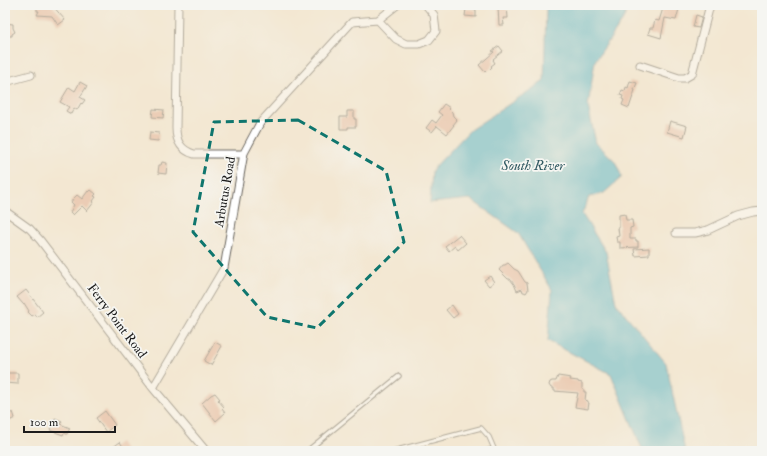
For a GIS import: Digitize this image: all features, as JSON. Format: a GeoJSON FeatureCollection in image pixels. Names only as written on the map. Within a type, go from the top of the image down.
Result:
{"type":"FeatureCollection","features":[{"type":"Feature","properties":{"kind":"street"},"geometry":{"type":"LineString","coordinates":[[178,5],[176,134],[180,144],[186,152],[194,154],[244,154]]}},
{"type":"Feature","properties":{"kind":"street"},"geometry":{"type":"LineString","coordinates":[[397,5],[378,20],[396,39],[406,44],[419,44],[428,40],[436,31],[434,15],[426,5]]}},
{"type":"Feature","properties":{"kind":"street"},"geometry":{"type":"LineString","coordinates":[[640,66],[679,78],[685,78],[692,74],[710,5]]}},
{"type":"Feature","properties":{"kind":"street","name":"Arbutus Road"},"geometry":{"type":"LineString","coordinates":[[153,388],[224,268],[244,154],[260,123],[352,22],[378,20]]}},
{"type":"Feature","properties":{"kind":"street"},"geometry":{"type":"LineString","coordinates":[[5,82],[31,75]]}},
{"type":"Feature","properties":{"kind":"street","name":"Ferry Point Road"},"geometry":{"type":"LineString","coordinates":[[5,211],[30,229],[40,240],[153,388],[206,451]]}},
{"type":"Feature","properties":{"kind":"street"},"geometry":{"type":"LineString","coordinates":[[676,233],[695,233],[708,230],[738,216],[753,212],[762,212]]}},
{"type":"Feature","properties":{"kind":"lane"},"geometry":{"type":"LineString","coordinates":[[307,451],[399,376]]}},
{"type":"Feature","properties":{"kind":"lane"},"geometry":{"type":"LineString","coordinates":[[392,451],[481,428],[489,438],[494,450],[486,451]]}},
{"type":"Feature","properties":{"kind":"highlighted area"},"geometry":{"type":"Polygon","coordinates":[[[298,120],[386,171],[404,242],[317,328],[267,317],[193,232],[214,122],[298,120]]]}},
{"type":"Feature","properties":{"kind":"water","name":"South River"},"geometry":{"type":"Polygon","coordinates":[[[544,5],[629,5],[623,20],[595,61],[588,106],[596,143],[615,161],[622,177],[604,193],[589,197],[582,214],[606,252],[616,303],[666,363],[685,451],[643,451],[611,374],[548,341],[552,290],[518,233],[470,199],[430,203],[432,170],[470,130],[544,81],[546,8],[544,5]]]}},
{"type":"Feature","properties":{"kind":"building"},"geometry":{"type":"Polygon","coordinates":[[[38,5],[52,5],[65,20],[58,25],[52,16],[37,15],[39,11],[37,11],[38,5]]]}},
{"type":"Feature","properties":{"kind":"building"},"geometry":{"type":"Polygon","coordinates":[[[664,5],[679,9],[676,20],[665,18],[661,38],[648,34],[650,28],[653,28],[655,20],[659,21],[664,5]]]}},
{"type":"Feature","properties":{"kind":"building"},"geometry":{"type":"Polygon","coordinates":[[[507,6],[508,18],[503,18],[504,25],[499,25],[498,7],[507,6]]]}},
{"type":"Feature","properties":{"kind":"building"},"geometry":{"type":"Polygon","coordinates":[[[466,9],[476,10],[476,17],[465,16],[466,9]]]}},
{"type":"Feature","properties":{"kind":"building"},"geometry":{"type":"Polygon","coordinates":[[[696,15],[702,17],[699,28],[693,27],[696,15]]]}},
{"type":"Feature","properties":{"kind":"building"},"geometry":{"type":"Polygon","coordinates":[[[5,23],[13,24],[15,32],[12,36],[5,36],[5,23]]]}},
{"type":"Feature","properties":{"kind":"building"},"geometry":{"type":"Polygon","coordinates":[[[499,46],[503,51],[493,59],[495,63],[488,71],[487,70],[485,72],[479,65],[499,46]]]}},
{"type":"Feature","properties":{"kind":"building"},"geometry":{"type":"Polygon","coordinates":[[[630,81],[637,83],[629,108],[622,105],[624,100],[622,99],[623,96],[620,95],[622,90],[625,91],[626,87],[628,88],[630,81]]]}},
{"type":"Feature","properties":{"kind":"building"},"geometry":{"type":"Polygon","coordinates":[[[80,82],[87,86],[80,97],[85,100],[82,104],[81,103],[77,110],[74,108],[71,114],[66,111],[69,107],[60,102],[69,87],[75,91],[80,82]]]}},
{"type":"Feature","properties":{"kind":"building"},"geometry":{"type":"Polygon","coordinates":[[[444,104],[450,108],[449,109],[453,116],[457,120],[447,134],[437,126],[432,132],[426,128],[432,120],[436,123],[442,115],[438,112],[444,104]]]}},
{"type":"Feature","properties":{"kind":"building"},"geometry":{"type":"Polygon","coordinates":[[[153,109],[164,110],[163,118],[152,117],[153,109]]]}},
{"type":"Feature","properties":{"kind":"building"},"geometry":{"type":"Polygon","coordinates":[[[347,111],[354,111],[356,127],[340,129],[340,117],[347,117],[347,111]]]}},
{"type":"Feature","properties":{"kind":"building"},"geometry":{"type":"Polygon","coordinates":[[[670,121],[687,126],[684,137],[667,132],[670,121]]]}},
{"type":"Feature","properties":{"kind":"building"},"geometry":{"type":"Polygon","coordinates":[[[150,132],[159,133],[158,141],[149,140],[150,132]]]}},
{"type":"Feature","properties":{"kind":"building"},"geometry":{"type":"Polygon","coordinates":[[[162,162],[167,163],[166,174],[158,173],[159,165],[161,165],[162,162]]]}},
{"type":"Feature","properties":{"kind":"building"},"geometry":{"type":"Polygon","coordinates":[[[91,190],[96,194],[94,196],[96,197],[93,201],[94,202],[87,211],[82,206],[73,215],[70,212],[74,205],[71,202],[73,199],[77,195],[82,199],[88,191],[89,192],[91,190]]]}},
{"type":"Feature","properties":{"kind":"building"},"geometry":{"type":"Polygon","coordinates":[[[625,214],[626,220],[632,220],[633,227],[630,228],[630,239],[636,239],[636,241],[638,241],[638,247],[620,248],[620,242],[617,242],[616,237],[619,236],[619,215],[625,214]]]}},
{"type":"Feature","properties":{"kind":"building"},"geometry":{"type":"Polygon","coordinates":[[[459,235],[466,243],[458,250],[455,246],[449,251],[445,246],[459,235]]]}},
{"type":"Feature","properties":{"kind":"building"},"geometry":{"type":"Polygon","coordinates":[[[649,248],[649,255],[635,256],[634,249],[649,248]]]}},
{"type":"Feature","properties":{"kind":"building"},"geometry":{"type":"Polygon","coordinates":[[[508,263],[518,271],[527,283],[528,290],[526,293],[523,292],[522,289],[517,291],[510,279],[508,279],[499,270],[503,265],[508,263]]]}},
{"type":"Feature","properties":{"kind":"building"},"geometry":{"type":"Polygon","coordinates":[[[490,276],[494,282],[489,286],[484,280],[490,276]]]}},
{"type":"Feature","properties":{"kind":"building"},"geometry":{"type":"Polygon","coordinates":[[[26,290],[43,312],[37,317],[35,314],[32,316],[28,312],[29,311],[24,303],[23,304],[17,297],[26,290]]]}},
{"type":"Feature","properties":{"kind":"building"},"geometry":{"type":"Polygon","coordinates":[[[452,305],[458,314],[453,318],[446,310],[452,305]]]}},
{"type":"Feature","properties":{"kind":"building"},"geometry":{"type":"Polygon","coordinates":[[[215,342],[222,346],[211,365],[204,361],[215,342]]]}},
{"type":"Feature","properties":{"kind":"building"},"geometry":{"type":"Polygon","coordinates":[[[5,373],[18,373],[18,384],[5,383],[5,373]]]}},
{"type":"Feature","properties":{"kind":"building"},"geometry":{"type":"Polygon","coordinates":[[[558,376],[571,378],[570,380],[582,383],[582,389],[586,392],[585,400],[589,403],[588,409],[575,407],[578,393],[554,391],[554,388],[551,388],[549,385],[550,382],[556,381],[558,376]]]}},
{"type":"Feature","properties":{"kind":"building"},"geometry":{"type":"Polygon","coordinates":[[[215,393],[220,399],[218,400],[224,407],[222,409],[225,413],[216,421],[202,403],[215,393]]]}},
{"type":"Feature","properties":{"kind":"building"},"geometry":{"type":"Polygon","coordinates":[[[105,411],[115,425],[106,432],[96,418],[105,411]]]}},
{"type":"Feature","properties":{"kind":"building"},"geometry":{"type":"Polygon","coordinates":[[[13,412],[15,418],[5,423],[5,416],[13,412]]]}},
{"type":"Feature","properties":{"kind":"building"},"geometry":{"type":"Polygon","coordinates":[[[55,418],[62,421],[60,424],[70,428],[67,434],[64,433],[63,435],[50,430],[55,418]]]}},
{"type":"Feature","properties":{"kind":"building"},"geometry":{"type":"Polygon","coordinates":[[[120,442],[126,451],[108,451],[120,442]]]}}]}
